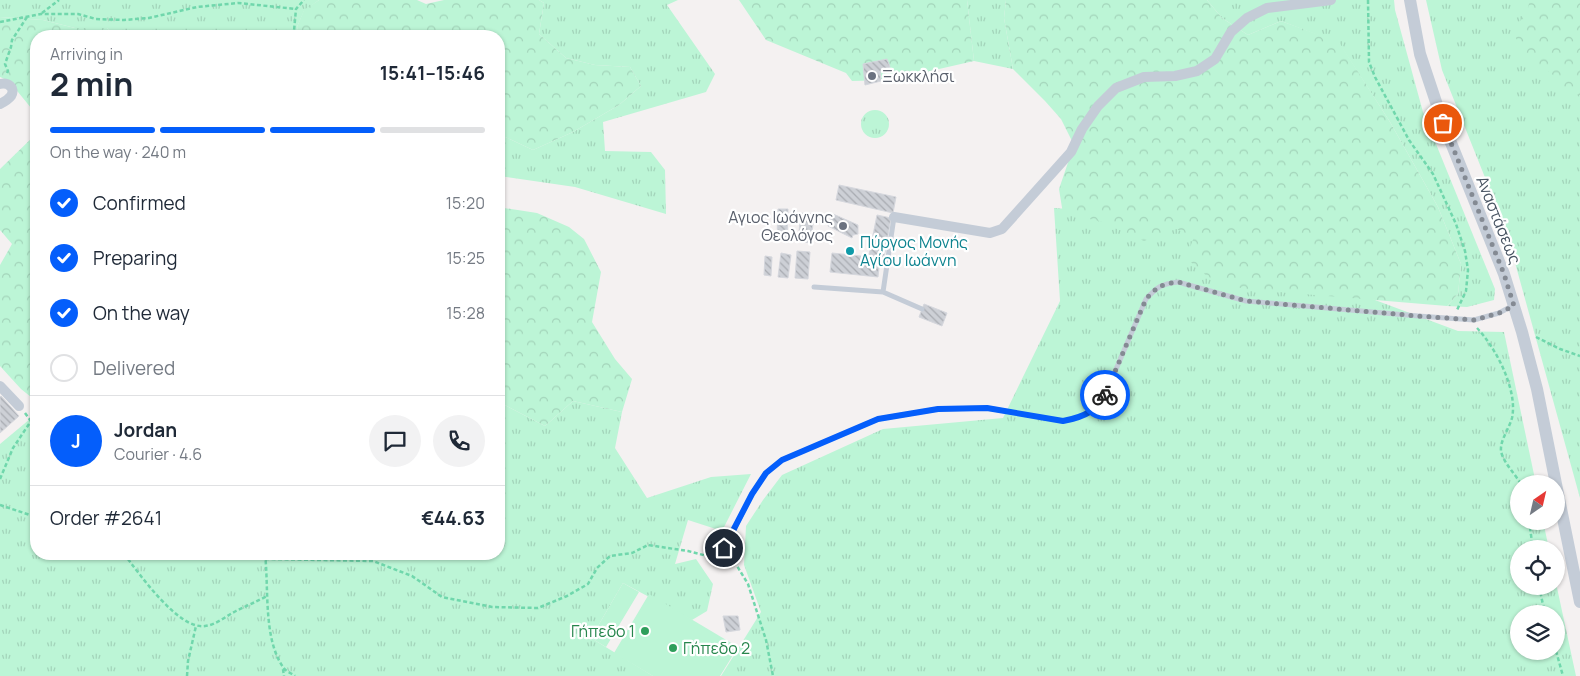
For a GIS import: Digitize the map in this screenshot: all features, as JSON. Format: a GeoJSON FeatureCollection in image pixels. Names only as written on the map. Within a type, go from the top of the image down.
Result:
{"type":"FeatureCollection","features":[{"type":"Feature","properties":{"kind":"street"},"geometry":{"type":"LineString","coordinates":[[894,217],[990,233],[1002,229],[1071,152],[1082,129],[1098,106],[1116,88],[1144,77],[1175,76],[1198,72],[1215,58],[1230,32],[1247,18],[1267,8],[1331,0]]}},
{"type":"Feature","properties":{"kind":"street","name":"Αναστάσεως"},"geometry":{"type":"LineString","coordinates":[[1410,0],[1420,54],[1443,123],[1504,274],[1522,332],[1537,389],[1554,475]]}},
{"type":"Feature","properties":{"kind":"street"},"geometry":{"type":"LineString","coordinates":[[0,104],[10,98],[12,89],[9,85],[2,83]]}},
{"type":"Feature","properties":{"kind":"street"},"geometry":{"type":"LineString","coordinates":[[0,386],[19,406]]}},
{"type":"Feature","properties":{"kind":"street","name":"Αναστάσεως"},"geometry":{"type":"LineString","coordinates":[[1565,528],[1580,602]]}},
{"type":"Feature","properties":{"kind":"lane"},"geometry":{"type":"LineString","coordinates":[[883,292],[894,217]]}},
{"type":"Feature","properties":{"kind":"lane"},"geometry":{"type":"LineString","coordinates":[[718,559],[752,494],[771,468],[782,460],[878,419],[938,409],[987,408],[1063,421],[1075,419],[1089,413],[1102,402],[1146,299],[1158,287],[1168,283],[1178,282],[1246,301],[1474,320],[1499,313],[1514,306]]}},
{"type":"Feature","properties":{"kind":"lane"},"geometry":{"type":"LineString","coordinates":[[814,287],[883,292],[922,309]]}},
{"type":"Feature","properties":{"kind":"path"},"geometry":{"type":"LineString","coordinates":[[41,14],[59,0]]}},
{"type":"Feature","properties":{"kind":"path"},"geometry":{"type":"LineString","coordinates":[[294,30],[296,9],[304,0]]}},
{"type":"Feature","properties":{"kind":"path"},"geometry":{"type":"LineString","coordinates":[[1368,0],[1369,62],[1375,77],[1409,140],[1433,174],[1456,224],[1465,251],[1468,270],[1466,291],[1453,318]]}},
{"type":"Feature","properties":{"kind":"path"},"geometry":{"type":"LineString","coordinates":[[0,22],[41,14],[78,14],[96,19],[124,20],[149,18],[197,8],[238,4],[296,9]]}},
{"type":"Feature","properties":{"kind":"path"},"geometry":{"type":"LineString","coordinates":[[2,83],[8,71],[5,64],[12,40],[27,17]]}},
{"type":"Feature","properties":{"kind":"path"},"geometry":{"type":"LineString","coordinates":[[1469,319],[1496,353],[1506,377],[1513,412],[1501,447],[1502,454],[1515,475]]}},
{"type":"Feature","properties":{"kind":"path"},"geometry":{"type":"LineString","coordinates":[[1522,332],[1580,356]]}},
{"type":"Feature","properties":{"kind":"path"},"geometry":{"type":"LineString","coordinates":[[19,406],[30,420]]}},
{"type":"Feature","properties":{"kind":"path"},"geometry":{"type":"LineString","coordinates":[[0,479],[13,448],[30,422]]}},
{"type":"Feature","properties":{"kind":"path"},"geometry":{"type":"LineString","coordinates":[[0,505],[30,515]]}},
{"type":"Feature","properties":{"kind":"path"},"geometry":{"type":"LineString","coordinates":[[319,560],[373,561],[412,576],[442,597],[492,607],[538,608],[567,596],[588,584],[597,568],[610,556],[632,553],[648,544],[734,561],[748,584],[766,640],[773,676]]}},
{"type":"Feature","properties":{"kind":"path"},"geometry":{"type":"LineString","coordinates":[[129,560],[170,608],[186,621],[196,626],[205,626],[218,621],[267,596]]}},
{"type":"Feature","properties":{"kind":"path"},"geometry":{"type":"LineString","coordinates":[[265,560],[272,644],[283,669],[284,676]]}},
{"type":"Feature","properties":{"kind":"path"},"geometry":{"type":"LineString","coordinates":[[186,676],[196,626]]}},
{"type":"Feature","properties":{"kind":"path"},"geometry":{"type":"LineString","coordinates":[[1559,660],[1563,676]]}},
{"type":"Feature","properties":{"kind":"path"},"geometry":{"type":"LineString","coordinates":[[283,669],[295,676]]}},
{"type":"Feature","properties":{"kind":"green space"},"geometry":{"type":"Polygon","coordinates":[[[0,0],[319,0],[304,11],[297,27],[298,30],[109,30],[107,28],[75,28],[43,20],[0,17],[0,0]]]}},
{"type":"Feature","properties":{"kind":"green space"},"geometry":{"type":"Polygon","coordinates":[[[319,0],[417,0],[426,4],[444,0],[539,0],[544,3],[539,34],[566,58],[595,65],[630,67],[641,86],[619,105],[573,132],[533,150],[505,137],[505,30],[298,30],[297,27],[304,10],[319,0]]]}},
{"type":"Feature","properties":{"kind":"green space"},"geometry":{"type":"Polygon","coordinates":[[[539,0],[678,0],[667,5],[715,74],[706,92],[603,122],[605,151],[651,152],[665,170],[666,214],[575,187],[505,177],[505,137],[533,150],[573,132],[619,105],[641,86],[630,67],[595,65],[566,58],[539,34],[544,3],[539,0]]]}},
{"type":"Feature","properties":{"kind":"green space"},"geometry":{"type":"Polygon","coordinates":[[[739,0],[967,0],[974,61],[891,80],[852,81],[846,73],[766,40],[739,0]]]}},
{"type":"Feature","properties":{"kind":"green space"},"geometry":{"type":"Polygon","coordinates":[[[967,0],[1006,0],[1004,18],[1013,69],[974,61],[967,0]]]}},
{"type":"Feature","properties":{"kind":"green space"},"geometry":{"type":"Polygon","coordinates":[[[1006,0],[1207,0],[1222,18],[1248,35],[1281,21],[1339,42],[1390,122],[1438,207],[1461,264],[1458,294],[1447,306],[1244,289],[1208,277],[1186,258],[1194,237],[1176,229],[1144,241],[1100,221],[1063,214],[1059,189],[1074,145],[1061,119],[1013,69],[1004,18],[1006,0]]]}},
{"type":"Feature","properties":{"kind":"green space"},"geometry":{"type":"Polygon","coordinates":[[[1207,0],[1394,0],[1395,10],[1423,112],[1495,289],[1494,300],[1467,307],[1447,306],[1458,294],[1461,264],[1438,207],[1390,122],[1339,43],[1281,21],[1248,35],[1222,18],[1207,0]]]}},
{"type":"Feature","properties":{"kind":"green space"},"geometry":{"type":"Polygon","coordinates":[[[1426,0],[1580,0],[1580,498],[1506,230],[1442,70],[1426,0]]]}},
{"type":"Feature","properties":{"kind":"green space"},"geometry":{"type":"Polygon","coordinates":[[[1530,0],[1580,0],[1580,96],[1563,86],[1551,73],[1518,56],[1515,29],[1527,11],[1530,0]]]}},
{"type":"Feature","properties":{"kind":"green space"},"geometry":{"type":"Polygon","coordinates":[[[0,17],[43,20],[75,28],[107,28],[109,30],[30,30],[30,107],[9,81],[0,77],[0,17]]]}},
{"type":"Feature","properties":{"kind":"green space"},"geometry":{"type":"Polygon","coordinates":[[[875,110],[885,114],[889,124],[885,134],[875,138],[865,134],[861,124],[865,114],[875,110]]]}},
{"type":"Feature","properties":{"kind":"green space"},"geometry":{"type":"Polygon","coordinates":[[[30,140],[30,396],[0,366],[0,265],[12,244],[0,230],[0,169],[30,140]]]}},
{"type":"Feature","properties":{"kind":"green space"},"geometry":{"type":"Polygon","coordinates":[[[505,208],[537,213],[569,227],[584,239],[601,272],[592,322],[615,359],[632,379],[622,412],[573,401],[545,426],[505,405],[505,208]]]}},
{"type":"Feature","properties":{"kind":"green space"},"geometry":{"type":"Polygon","coordinates":[[[1054,208],[1145,214],[1458,331],[1504,332],[1534,475],[1510,475],[1510,530],[1545,530],[1547,540],[1510,540],[1510,595],[1559,595],[1561,605],[1510,605],[1510,660],[1565,660],[1565,625],[1576,676],[721,676],[761,612],[744,565],[746,526],[782,475],[883,429],[1003,418],[1060,301],[1054,208]]]}},
{"type":"Feature","properties":{"kind":"green space"},"geometry":{"type":"Polygon","coordinates":[[[573,401],[622,412],[615,448],[647,498],[711,477],[751,474],[722,531],[688,520],[675,564],[696,559],[713,584],[707,611],[692,620],[623,583],[591,638],[653,676],[0,676],[0,444],[30,419],[30,560],[505,560],[505,405],[545,426],[573,401]]]}},
{"type":"Feature","properties":{"kind":"green space"},"geometry":{"type":"Polygon","coordinates":[[[623,583],[639,592],[606,647],[591,638],[623,583]]]}},
{"type":"Feature","properties":{"kind":"green space"},"geometry":{"type":"Polygon","coordinates":[[[649,594],[738,647],[720,676],[653,676],[614,653],[649,594]]]}},
{"type":"Feature","properties":{"kind":"building","name":"Ξωκκλήσι"},"geometry":{"type":"Polygon","coordinates":[[[887,59],[890,67],[887,72],[880,71],[881,81],[865,85],[863,64],[887,59]]]}},
{"type":"Feature","properties":{"kind":"building"},"geometry":{"type":"Polygon","coordinates":[[[839,185],[896,197],[893,213],[836,200],[839,185]]]}},
{"type":"Feature","properties":{"kind":"building"},"geometry":{"type":"Polygon","coordinates":[[[778,209],[788,209],[787,237],[777,236],[778,209]]]}},
{"type":"Feature","properties":{"kind":"building"},"geometry":{"type":"Polygon","coordinates":[[[801,213],[814,214],[811,243],[798,241],[801,213]]]}},
{"type":"Feature","properties":{"kind":"building","name":"Αγιος Ιωάννης Θεολόγος"},"geometry":{"type":"Polygon","coordinates":[[[833,214],[858,225],[858,234],[853,235],[852,238],[828,226],[833,214]]]}},
{"type":"Feature","properties":{"kind":"building"},"geometry":{"type":"Polygon","coordinates":[[[877,215],[891,218],[884,258],[869,255],[877,215]]]}},
{"type":"Feature","properties":{"kind":"building"},"geometry":{"type":"Polygon","coordinates":[[[797,251],[810,252],[808,279],[795,278],[797,251]]]}},
{"type":"Feature","properties":{"kind":"building"},"geometry":{"type":"Polygon","coordinates":[[[781,253],[791,255],[788,278],[778,277],[781,253]]]}},
{"type":"Feature","properties":{"kind":"building"},"geometry":{"type":"Polygon","coordinates":[[[832,253],[880,258],[878,277],[830,272],[832,253]]]}},
{"type":"Feature","properties":{"kind":"building"},"geometry":{"type":"Polygon","coordinates":[[[765,256],[772,257],[771,276],[764,275],[765,256]]]}},
{"type":"Feature","properties":{"kind":"building"},"geometry":{"type":"Polygon","coordinates":[[[924,304],[947,313],[942,326],[919,317],[924,304]]]}},
{"type":"Feature","properties":{"kind":"building"},"geometry":{"type":"Polygon","coordinates":[[[0,397],[19,416],[0,433],[0,397]]]}},
{"type":"Feature","properties":{"kind":"building"},"geometry":{"type":"Polygon","coordinates":[[[723,616],[738,616],[740,630],[726,632],[723,616]]]}},
{"type":"Feature","properties":{"kind":"way so far"},"geometry":{"type":"LineString","coordinates":[[1105,395],[1146,299],[1158,287],[1168,283],[1178,282],[1200,287],[1246,301],[1474,320],[1499,313],[1514,306],[1504,274],[1443,123]]}},
{"type":"Feature","properties":{"kind":"place","name":"Ξωκκλήσι"},"geometry":{"type":"Point","coordinates":[872,76]}},
{"type":"Feature","properties":{"kind":"place","name":"Αγιος Ιωάννης Θεολόγος"},"geometry":{"type":"Point","coordinates":[843,226]}},
{"type":"Feature","properties":{"kind":"place","name":"Πύργος Μονής Αγίου Ιωάννη"},"geometry":{"type":"Point","coordinates":[850,251]}},
{"type":"Feature","properties":{"kind":"place","name":"Γήπεδο 1"},"geometry":{"type":"Point","coordinates":[645,631]}},
{"type":"Feature","properties":{"kind":"place","name":"Γήπεδο 2"},"geometry":{"type":"Point","coordinates":[673,648]}},
{"type":"Feature","properties":{"kind":"route"},"geometry":{"type":"LineString","coordinates":[[724,548],[752,494],[766,473],[782,460],[878,419],[938,409],[987,408],[1063,421],[1075,419],[1089,413],[1102,402],[1105,395]]}}]}
